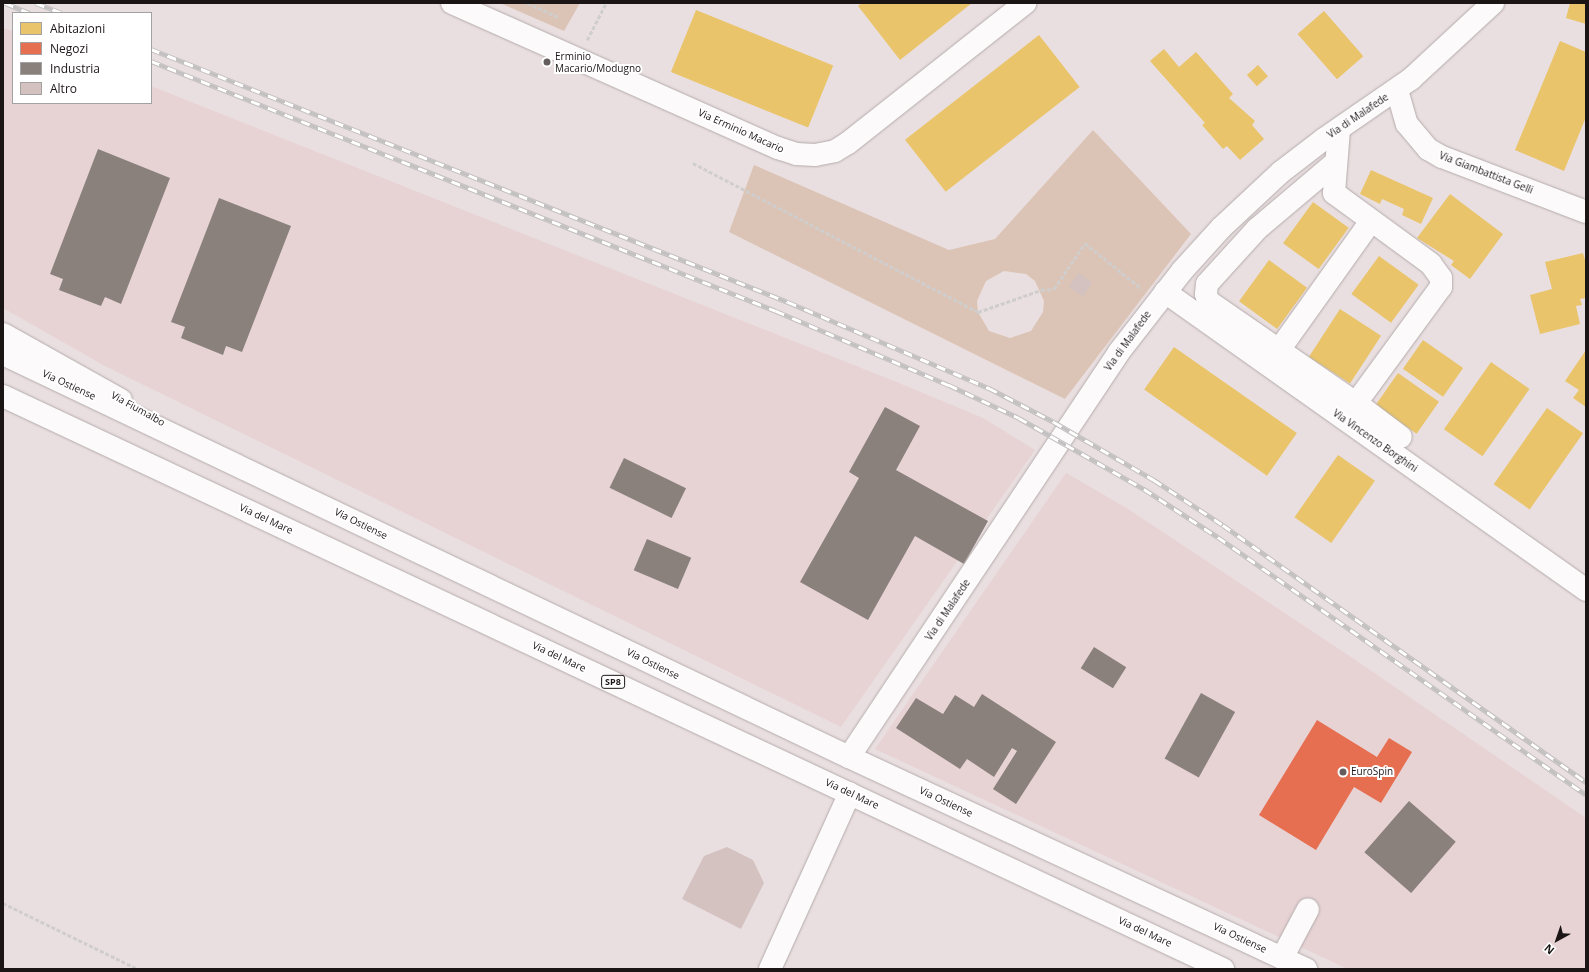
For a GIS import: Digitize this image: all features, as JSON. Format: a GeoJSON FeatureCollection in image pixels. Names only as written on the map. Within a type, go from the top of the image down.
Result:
{"type":"FeatureCollection","features":[{"type":"Feature","properties":{"kind":"main road","name":"Via Erminio Macario"},"geometry":{"type":"LineString","coordinates":[[452,3],[778,148],[796,154],[815,156],[835,151],[848,142],[1025,3]]}},
{"type":"Feature","properties":{"kind":"main road","name":"Via di Malafede"},"geometry":{"type":"LineString","coordinates":[[849,757],[1098,382],[1161,297],[1210,240],[1253,197],[1301,156],[1339,128],[1397,90],[1441,53],[1493,3]]}},
{"type":"Feature","properties":{"kind":"main road","name":"Via Giambattista Gelli"},"geometry":{"type":"LineString","coordinates":[[1397,90],[1407,124],[1428,149],[1586,212]]}},
{"type":"Feature","properties":{"kind":"main road"},"geometry":{"type":"LineString","coordinates":[[1339,128],[1335,163],[1334,193],[1438,270],[1441,287],[1356,403]]}},
{"type":"Feature","properties":{"kind":"main road"},"geometry":{"type":"LineString","coordinates":[[1335,163],[1257,229],[1207,284],[1208,301],[1356,403],[1401,437]]}},
{"type":"Feature","properties":{"kind":"main road"},"geometry":{"type":"LineString","coordinates":[[1279,350],[1371,221]]}},
{"type":"Feature","properties":{"kind":"main road","name":"Via Vincenzo Borghini"},"geometry":{"type":"LineString","coordinates":[[1161,297],[1586,590]]}},
{"type":"Feature","properties":{"kind":"main road","name":"Via Fiumalbo"},"geometry":{"type":"LineString","coordinates":[[3,334],[230,461]]}},
{"type":"Feature","properties":{"kind":"main road","name":"Via Ostiense"},"geometry":{"type":"LineString","coordinates":[[3,354],[849,757],[1306,969]]}},
{"type":"Feature","properties":{"kind":"main road","name":"Via del Mare"},"geometry":{"type":"LineString","coordinates":[[3,396],[1224,969]]}},
{"type":"Feature","properties":{"kind":"main road"},"geometry":{"type":"LineString","coordinates":[[770,969],[850,793]]}},
{"type":"Feature","properties":{"kind":"main road"},"geometry":{"type":"LineString","coordinates":[[1282,958],[1308,909]]}},
{"type":"Feature","properties":{"kind":"path"},"geometry":{"type":"LineString","coordinates":[[527,3],[560,18]]}},
{"type":"Feature","properties":{"kind":"path"},"geometry":{"type":"LineString","coordinates":[[578,59],[606,3]]}},
{"type":"Feature","properties":{"kind":"path"},"geometry":{"type":"LineString","coordinates":[[693,163],[978,312],[1041,290],[1054,289],[1085,243],[1161,297]]}},
{"type":"Feature","properties":{"kind":"path"},"geometry":{"type":"LineString","coordinates":[[3,903],[138,969]]}},
{"type":"Feature","properties":{"kind":"shaded area"},"geometry":{"type":"Polygon","coordinates":[[[500,3],[580,3],[564,31],[500,3]]]}},
{"type":"Feature","properties":{"kind":"shaded area"},"geometry":{"type":"Polygon","coordinates":[[[3,28],[12,31],[12,104],[152,104],[152,86],[899,383],[983,418],[1035,450],[841,727],[103,365],[3,308],[3,28]]]}},
{"type":"Feature","properties":{"kind":"shaded area"},"geometry":{"type":"Polygon","coordinates":[[[1093,130],[1191,234],[1065,399],[729,232],[754,165],[949,250],[995,239],[1093,130]],[[1004,271],[986,281],[977,301],[978,312],[989,331],[1010,338],[1031,331],[1043,312],[1044,301],[1035,281],[1026,274],[1004,271]]]}},
{"type":"Feature","properties":{"kind":"shaded area"},"geometry":{"type":"Polygon","coordinates":[[[1066,473],[1125,507],[1351,657],[1586,818],[1586,969],[1348,969],[875,749],[1066,473]]]}},
{"type":"Feature","properties":{"kind":"building: Abitazioni"},"geometry":{"type":"Polygon","coordinates":[[[862,3],[972,3],[900,60],[858,6],[862,3]]]}},
{"type":"Feature","properties":{"kind":"building: Abitazioni"},"geometry":{"type":"Polygon","coordinates":[[[1570,3],[1586,3],[1586,24],[1566,18],[1570,3]]]}},
{"type":"Feature","properties":{"kind":"building: Abitazioni"},"geometry":{"type":"Polygon","coordinates":[[[696,10],[833,65],[808,128],[671,72],[696,10]]]}},
{"type":"Feature","properties":{"kind":"building: Abitazioni"},"geometry":{"type":"Polygon","coordinates":[[[1324,11],[1363,56],[1337,79],[1298,34],[1324,11]]]}},
{"type":"Feature","properties":{"kind":"building: Abitazioni"},"geometry":{"type":"Polygon","coordinates":[[[1039,35],[1080,87],[946,192],[905,140],[1039,35]]]}},
{"type":"Feature","properties":{"kind":"building: Abitazioni"},"geometry":{"type":"Polygon","coordinates":[[[1560,41],[1586,52],[1586,117],[1564,171],[1515,150],[1560,41]]]}},
{"type":"Feature","properties":{"kind":"building: Abitazioni"},"geometry":{"type":"Polygon","coordinates":[[[1164,49],[1179,67],[1196,52],[1233,94],[1229,98],[1255,121],[1252,125],[1264,139],[1240,160],[1227,146],[1223,149],[1202,125],[1205,123],[1150,61],[1164,49]]]}},
{"type":"Feature","properties":{"kind":"building: Abitazioni"},"geometry":{"type":"Polygon","coordinates":[[[1258,65],[1268,76],[1257,86],[1247,75],[1258,65]]]}},
{"type":"Feature","properties":{"kind":"building: Abitazioni"},"geometry":{"type":"Polygon","coordinates":[[[1371,170],[1433,198],[1421,224],[1402,215],[1404,209],[1382,199],[1380,204],[1360,194],[1371,170]]]}},
{"type":"Feature","properties":{"kind":"building: Abitazioni"},"geometry":{"type":"Polygon","coordinates":[[[1450,194],[1503,234],[1470,279],[1451,265],[1454,261],[1417,238],[1450,194]]]}},
{"type":"Feature","properties":{"kind":"building: Abitazioni"},"geometry":{"type":"Polygon","coordinates":[[[1313,202],[1349,228],[1319,269],[1283,243],[1313,202]]]}},
{"type":"Feature","properties":{"kind":"building: Abitazioni"},"geometry":{"type":"Polygon","coordinates":[[[1583,253],[1586,263],[1586,298],[1580,299],[1582,305],[1576,306],[1580,324],[1540,334],[1530,295],[1552,289],[1545,262],[1583,253]]]}},
{"type":"Feature","properties":{"kind":"building: Abitazioni"},"geometry":{"type":"Polygon","coordinates":[[[1379,256],[1419,285],[1391,323],[1351,294],[1379,256]]]}},
{"type":"Feature","properties":{"kind":"building: Abitazioni"},"geometry":{"type":"Polygon","coordinates":[[[1269,260],[1307,288],[1277,329],[1239,301],[1269,260]]]}},
{"type":"Feature","properties":{"kind":"building: Abitazioni"},"geometry":{"type":"Polygon","coordinates":[[[1340,309],[1381,336],[1350,383],[1309,357],[1340,309]]]}},
{"type":"Feature","properties":{"kind":"building: Abitazioni"},"geometry":{"type":"Polygon","coordinates":[[[1423,340],[1463,368],[1443,397],[1403,369],[1423,340]]]}},
{"type":"Feature","properties":{"kind":"building: Abitazioni"},"geometry":{"type":"Polygon","coordinates":[[[1174,347],[1297,433],[1267,476],[1144,390],[1174,347]]]}},
{"type":"Feature","properties":{"kind":"building: Abitazioni"},"geometry":{"type":"Polygon","coordinates":[[[1586,350],[1586,407],[1573,398],[1579,390],[1565,381],[1586,350]]]}},
{"type":"Feature","properties":{"kind":"building: Abitazioni"},"geometry":{"type":"Polygon","coordinates":[[[1491,362],[1530,389],[1482,456],[1444,429],[1491,362]]]}},
{"type":"Feature","properties":{"kind":"building: Abitazioni"},"geometry":{"type":"Polygon","coordinates":[[[1398,373],[1439,402],[1417,434],[1376,405],[1398,373]]]}},
{"type":"Feature","properties":{"kind":"building: Abitazioni"},"geometry":{"type":"Polygon","coordinates":[[[1547,408],[1583,433],[1530,509],[1494,484],[1547,408]]]}},
{"type":"Feature","properties":{"kind":"building: Abitazioni"},"geometry":{"type":"Polygon","coordinates":[[[1338,455],[1375,481],[1331,543],[1294,517],[1338,455]]]}},
{"type":"Feature","properties":{"kind":"building: Negozi","name":"EuroSpin"},"geometry":{"type":"Polygon","coordinates":[[[1317,720],[1377,757],[1389,738],[1412,752],[1381,803],[1354,787],[1316,850],[1259,815],[1317,720]]]}},
{"type":"Feature","properties":{"kind":"building: Industria"},"geometry":{"type":"Polygon","coordinates":[[[98,149],[170,178],[121,304],[105,297],[101,306],[59,290],[63,279],[50,274],[98,149]]]}},
{"type":"Feature","properties":{"kind":"building: Industria"},"geometry":{"type":"Polygon","coordinates":[[[219,198],[291,226],[242,352],[226,346],[223,355],[181,338],[185,327],[171,322],[219,198]]]}},
{"type":"Feature","properties":{"kind":"building: Industria"},"geometry":{"type":"Polygon","coordinates":[[[885,407],[920,426],[896,470],[988,521],[964,564],[915,536],[868,620],[800,582],[859,478],[849,472],[885,407]]]}},
{"type":"Feature","properties":{"kind":"building: Industria"},"geometry":{"type":"Polygon","coordinates":[[[624,458],[686,488],[672,518],[610,488],[624,458]]]}},
{"type":"Feature","properties":{"kind":"building: Industria"},"geometry":{"type":"Polygon","coordinates":[[[647,539],[691,558],[678,589],[634,570],[647,539]]]}},
{"type":"Feature","properties":{"kind":"building: Industria"},"geometry":{"type":"Polygon","coordinates":[[[1094,647],[1126,667],[1113,688],[1081,668],[1094,647]]]}},
{"type":"Feature","properties":{"kind":"building: Industria"},"geometry":{"type":"Polygon","coordinates":[[[1201,693],[1235,712],[1199,778],[1165,759],[1201,693]]]}},
{"type":"Feature","properties":{"kind":"building: Industria"},"geometry":{"type":"Polygon","coordinates":[[[982,694],[1056,742],[1016,804],[993,789],[1017,751],[1012,748],[994,777],[967,759],[960,769],[896,728],[916,698],[943,714],[955,695],[974,707],[982,694]]]}},
{"type":"Feature","properties":{"kind":"building: Industria"},"geometry":{"type":"Polygon","coordinates":[[[1409,801],[1456,842],[1411,893],[1364,852],[1409,801]]]}},
{"type":"Feature","properties":{"kind":"building: Altro"},"geometry":{"type":"Polygon","coordinates":[[[1078,273],[1092,282],[1083,297],[1069,287],[1078,273]]]}},
{"type":"Feature","properties":{"kind":"building: Altro"},"geometry":{"type":"Polygon","coordinates":[[[727,847],[753,860],[764,883],[741,929],[682,899],[704,856],[727,847]]]}},
{"type":"Feature","properties":{"kind":"railway"},"geometry":{"type":"LineString","coordinates":[[5,3],[28,12]]}},
{"type":"Feature","properties":{"kind":"railway"},"geometry":{"type":"LineString","coordinates":[[36,3],[59,12]]}},
{"type":"Feature","properties":{"kind":"railway"},"geometry":{"type":"LineString","coordinates":[[152,49],[788,302],[989,388],[1054,422],[1154,480],[1223,525],[1586,782]]}},
{"type":"Feature","properties":{"kind":"railway"},"geometry":{"type":"LineString","coordinates":[[152,61],[776,311],[949,385],[1019,418],[1144,489],[1218,537],[1586,795]]}},
{"type":"Feature","properties":{"kind":"place","name":"Erminio Macario/Modugno"},"geometry":{"type":"Point","coordinates":[547,62]}},
{"type":"Feature","properties":{"kind":"place","name":"EuroSpin"},"geometry":{"type":"Point","coordinates":[1343,772]}}]}
